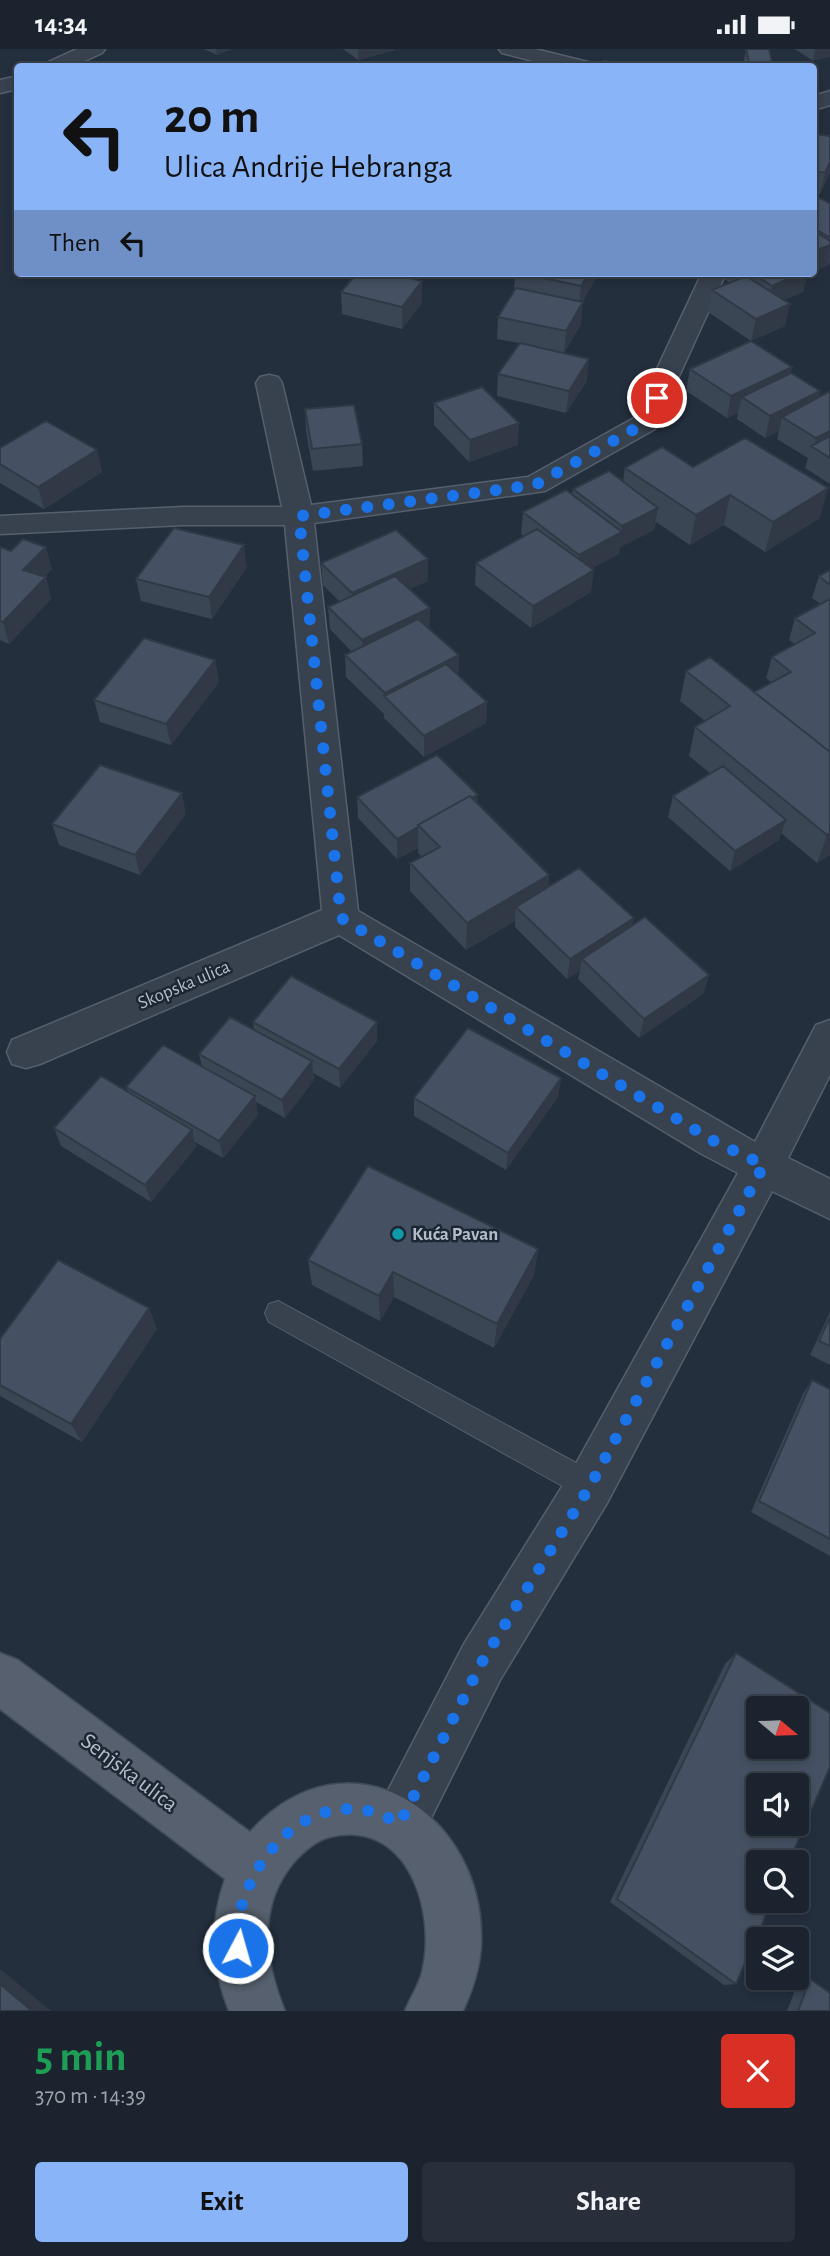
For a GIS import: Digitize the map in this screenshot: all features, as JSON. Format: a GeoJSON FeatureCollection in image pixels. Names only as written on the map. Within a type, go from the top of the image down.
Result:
{"type":"FeatureCollection","features":[{"type":"Feature","properties":{"kind":"main road","name":"Senjska ulica"},"geometry":{"type":"LineString","coordinates":[[0,1678],[256,1869]]}},
{"type":"Feature","properties":{"kind":"main road"},"geometry":{"type":"LineString","coordinates":[[257,2011],[245,1989],[238,1948],[242,1907],[256,1869],[278,1840],[305,1819],[337,1809],[369,1811],[400,1823],[426,1847],[446,1880],[454,1920],[453,1962],[442,2008]]}},
{"type":"Feature","properties":{"kind":"street"},"geometry":{"type":"LineString","coordinates":[[62,63],[95,49]]}},
{"type":"Feature","properties":{"kind":"street"},"geometry":{"type":"LineString","coordinates":[[509,49],[568,63]]}},
{"type":"Feature","properties":{"kind":"street"},"geometry":{"type":"LineString","coordinates":[[0,525],[183,516],[299,516],[535,485],[645,423],[713,277]]}},
{"type":"Feature","properties":{"kind":"street"},"geometry":{"type":"LineString","coordinates":[[269,383],[299,516],[341,918],[714,1141],[830,1200]]}},
{"type":"Feature","properties":{"kind":"street","name":"Skopska ulica"},"geometry":{"type":"LineString","coordinates":[[26,1052],[341,918]]}},
{"type":"Feature","properties":{"kind":"street"},"geometry":{"type":"LineString","coordinates":[[400,1823],[482,1662],[590,1486],[764,1165],[830,1035]]}},
{"type":"Feature","properties":{"kind":"lane"},"geometry":{"type":"LineString","coordinates":[[278,1313],[590,1486]]}},
{"type":"Feature","properties":{"kind":"building"},"geometry":{"type":"Polygon","coordinates":[[[746,49],[769,49],[772,62],[749,62],[746,49]]]}},
{"type":"Feature","properties":{"kind":"building"},"geometry":{"type":"Polygon","coordinates":[[[817,134],[830,136],[830,162],[825,173],[817,172],[817,134]]]}},
{"type":"Feature","properties":{"kind":"building"},"geometry":{"type":"Polygon","coordinates":[[[820,198],[830,204],[830,238],[817,230],[817,200],[820,198]]]}},
{"type":"Feature","properties":{"kind":"building"},"geometry":{"type":"Polygon","coordinates":[[[817,233],[830,241],[830,245],[817,250],[817,233]]]}},
{"type":"Feature","properties":{"kind":"building"},"geometry":{"type":"Polygon","coordinates":[[[354,277],[405,277],[422,281],[402,307],[341,292],[354,277]]]}},
{"type":"Feature","properties":{"kind":"building"},"geometry":{"type":"Polygon","coordinates":[[[539,277],[587,277],[581,286],[539,277]]]}},
{"type":"Feature","properties":{"kind":"building"},"geometry":{"type":"Polygon","coordinates":[[[748,277],[790,304],[756,319],[712,290],[748,277]]]}},
{"type":"Feature","properties":{"kind":"building"},"geometry":{"type":"Polygon","coordinates":[[[758,277],[792,277],[772,286],[758,277]]]}},
{"type":"Feature","properties":{"kind":"building"},"geometry":{"type":"Polygon","coordinates":[[[516,288],[583,302],[566,331],[498,317],[516,288]]]}},
{"type":"Feature","properties":{"kind":"building"},"geometry":{"type":"Polygon","coordinates":[[[751,341],[792,367],[731,396],[690,369],[751,341]]]}},
{"type":"Feature","properties":{"kind":"building"},"geometry":{"type":"Polygon","coordinates":[[[520,343],[589,359],[569,391],[498,374],[520,343]]]}},
{"type":"Feature","properties":{"kind":"building"},"geometry":{"type":"Polygon","coordinates":[[[791,373],[820,391],[770,416],[742,397],[791,373]]]}},
{"type":"Feature","properties":{"kind":"building"},"geometry":{"type":"Polygon","coordinates":[[[482,387],[519,423],[470,440],[434,403],[482,387]]]}},
{"type":"Feature","properties":{"kind":"building"},"geometry":{"type":"Polygon","coordinates":[[[830,391],[830,431],[816,438],[782,417],[830,391]]]}},
{"type":"Feature","properties":{"kind":"building"},"geometry":{"type":"Polygon","coordinates":[[[354,405],[362,444],[312,449],[305,409],[354,405]]]}},
{"type":"Feature","properties":{"kind":"building"},"geometry":{"type":"Polygon","coordinates":[[[46,421],[97,450],[38,487],[0,464],[0,448],[46,421]]]}},
{"type":"Feature","properties":{"kind":"building"},"geometry":{"type":"Polygon","coordinates":[[[830,436],[830,458],[811,446],[830,436]]]}},
{"type":"Feature","properties":{"kind":"building"},"geometry":{"type":"Polygon","coordinates":[[[745,438],[828,488],[773,522],[730,495],[696,515],[625,468],[662,447],[693,467],[745,438]]]}},
{"type":"Feature","properties":{"kind":"building"},"geometry":{"type":"Polygon","coordinates":[[[609,471],[658,508],[622,526],[573,489],[609,471]]]}},
{"type":"Feature","properties":{"kind":"building"},"geometry":{"type":"Polygon","coordinates":[[[566,490],[622,532],[579,555],[523,512],[566,490]]]}},
{"type":"Feature","properties":{"kind":"building"},"geometry":{"type":"Polygon","coordinates":[[[174,528],[244,545],[209,597],[136,579],[174,528]]]}},
{"type":"Feature","properties":{"kind":"building"},"geometry":{"type":"Polygon","coordinates":[[[537,529],[594,570],[533,606],[476,563],[537,529]]]}},
{"type":"Feature","properties":{"kind":"building"},"geometry":{"type":"Polygon","coordinates":[[[396,530],[428,559],[352,593],[321,563],[396,530]]]}},
{"type":"Feature","properties":{"kind":"building"},"geometry":{"type":"Polygon","coordinates":[[[23,539],[46,547],[23,570],[46,577],[3,622],[0,621],[0,547],[11,551],[23,539]]]}},
{"type":"Feature","properties":{"kind":"building"},"geometry":{"type":"Polygon","coordinates":[[[830,570],[830,585],[819,576],[830,570]]]}},
{"type":"Feature","properties":{"kind":"building"},"geometry":{"type":"Polygon","coordinates":[[[395,576],[430,608],[362,640],[328,607],[395,576]]]}},
{"type":"Feature","properties":{"kind":"building"},"geometry":{"type":"Polygon","coordinates":[[[830,599],[830,752],[754,692],[791,672],[772,657],[815,633],[795,618],[830,599]]]}},
{"type":"Feature","properties":{"kind":"building"},"geometry":{"type":"Polygon","coordinates":[[[418,619],[459,655],[385,693],[345,655],[418,619]]]}},
{"type":"Feature","properties":{"kind":"building"},"geometry":{"type":"Polygon","coordinates":[[[144,638],[215,660],[166,724],[94,700],[144,638]]]}},
{"type":"Feature","properties":{"kind":"building"},"geometry":{"type":"Polygon","coordinates":[[[710,657],[830,752],[830,833],[827,835],[695,727],[730,706],[686,671],[710,657]]]}},
{"type":"Feature","properties":{"kind":"building"},"geometry":{"type":"Polygon","coordinates":[[[446,664],[487,702],[424,736],[384,696],[446,664]]]}},
{"type":"Feature","properties":{"kind":"building"},"geometry":{"type":"Polygon","coordinates":[[[437,755],[478,795],[472,798],[470,796],[397,839],[357,797],[437,755]]]}},
{"type":"Feature","properties":{"kind":"building"},"geometry":{"type":"Polygon","coordinates":[[[100,765],[182,793],[135,855],[52,824],[100,765]]]}},
{"type":"Feature","properties":{"kind":"building"},"geometry":{"type":"Polygon","coordinates":[[[723,766],[786,820],[735,851],[673,796],[723,766]]]}},
{"type":"Feature","properties":{"kind":"building"},"geometry":{"type":"Polygon","coordinates":[[[470,796],[549,875],[467,923],[410,863],[440,847],[418,825],[470,796]]]}},
{"type":"Feature","properties":{"kind":"building"},"geometry":{"type":"Polygon","coordinates":[[[579,868],[634,918],[570,959],[516,907],[579,868]]]}},
{"type":"Feature","properties":{"kind":"building"},"geometry":{"type":"Polygon","coordinates":[[[645,917],[709,975],[644,1019],[582,959],[645,917]]]}},
{"type":"Feature","properties":{"kind":"building"},"geometry":{"type":"Polygon","coordinates":[[[291,976],[377,1022],[339,1069],[253,1022],[291,976]]]}},
{"type":"Feature","properties":{"kind":"building"},"geometry":{"type":"Polygon","coordinates":[[[230,1017],[312,1061],[282,1100],[199,1054],[230,1017]]]}},
{"type":"Feature","properties":{"kind":"building"},"geometry":{"type":"Polygon","coordinates":[[[468,1028],[561,1078],[508,1153],[414,1098],[468,1028]]]}},
{"type":"Feature","properties":{"kind":"building"},"geometry":{"type":"Polygon","coordinates":[[[163,1045],[255,1096],[219,1141],[126,1087],[163,1045]]]}},
{"type":"Feature","properties":{"kind":"building"},"geometry":{"type":"Polygon","coordinates":[[[101,1076],[192,1130],[145,1185],[54,1128],[101,1076]]]}},
{"type":"Feature","properties":{"kind":"building","name":"Kuća Pavan"},"geometry":{"type":"Polygon","coordinates":[[[368,1166],[538,1249],[497,1324],[393,1272],[379,1296],[308,1260],[368,1166]]]}},
{"type":"Feature","properties":{"kind":"building"},"geometry":{"type":"Polygon","coordinates":[[[58,1260],[149,1308],[71,1424],[0,1385],[0,1339],[58,1260]]]}},
{"type":"Feature","properties":{"kind":"building"},"geometry":{"type":"Polygon","coordinates":[[[830,1317],[830,1346],[819,1341],[830,1317]]]}},
{"type":"Feature","properties":{"kind":"building"},"geometry":{"type":"Polygon","coordinates":[[[812,1380],[830,1389],[830,1539],[759,1501],[812,1380]]]}},
{"type":"Feature","properties":{"kind":"building"},"geometry":{"type":"Polygon","coordinates":[[[736,1653],[803,1696],[746,1696],[746,1759],[809,1759],[809,1700],[830,1713],[830,1767],[809,1816],[809,1773],[746,1773],[746,1836],[800,1836],[794,1850],[746,1850],[746,1913],[767,1913],[761,1927],[746,1927],[746,1961],[736,1984],[617,1899],[736,1653]]]}},
{"type":"Feature","properties":{"kind":"building"},"geometry":{"type":"Polygon","coordinates":[[[810,1979],[830,1993],[830,2011],[798,2011],[806,1990],[809,1990],[810,1979]]]}},
{"type":"Feature","properties":{"kind":"building"},"geometry":{"type":"Polygon","coordinates":[[[0,1984],[32,2011],[0,2011],[0,1984]]]}},
{"type":"Feature","properties":{"kind":"place","name":"Kuća Pavan"},"geometry":{"type":"Point","coordinates":[398,1234]}},
{"type":"Feature","properties":{"kind":"route"},"geometry":{"type":"LineString","coordinates":[[238,1948],[242,1907],[256,1869],[278,1840],[305,1819],[337,1809],[369,1811],[400,1823],[482,1662],[590,1486],[764,1165],[714,1141],[341,918],[299,516],[535,485],[645,423],[657,398]]}}]}
